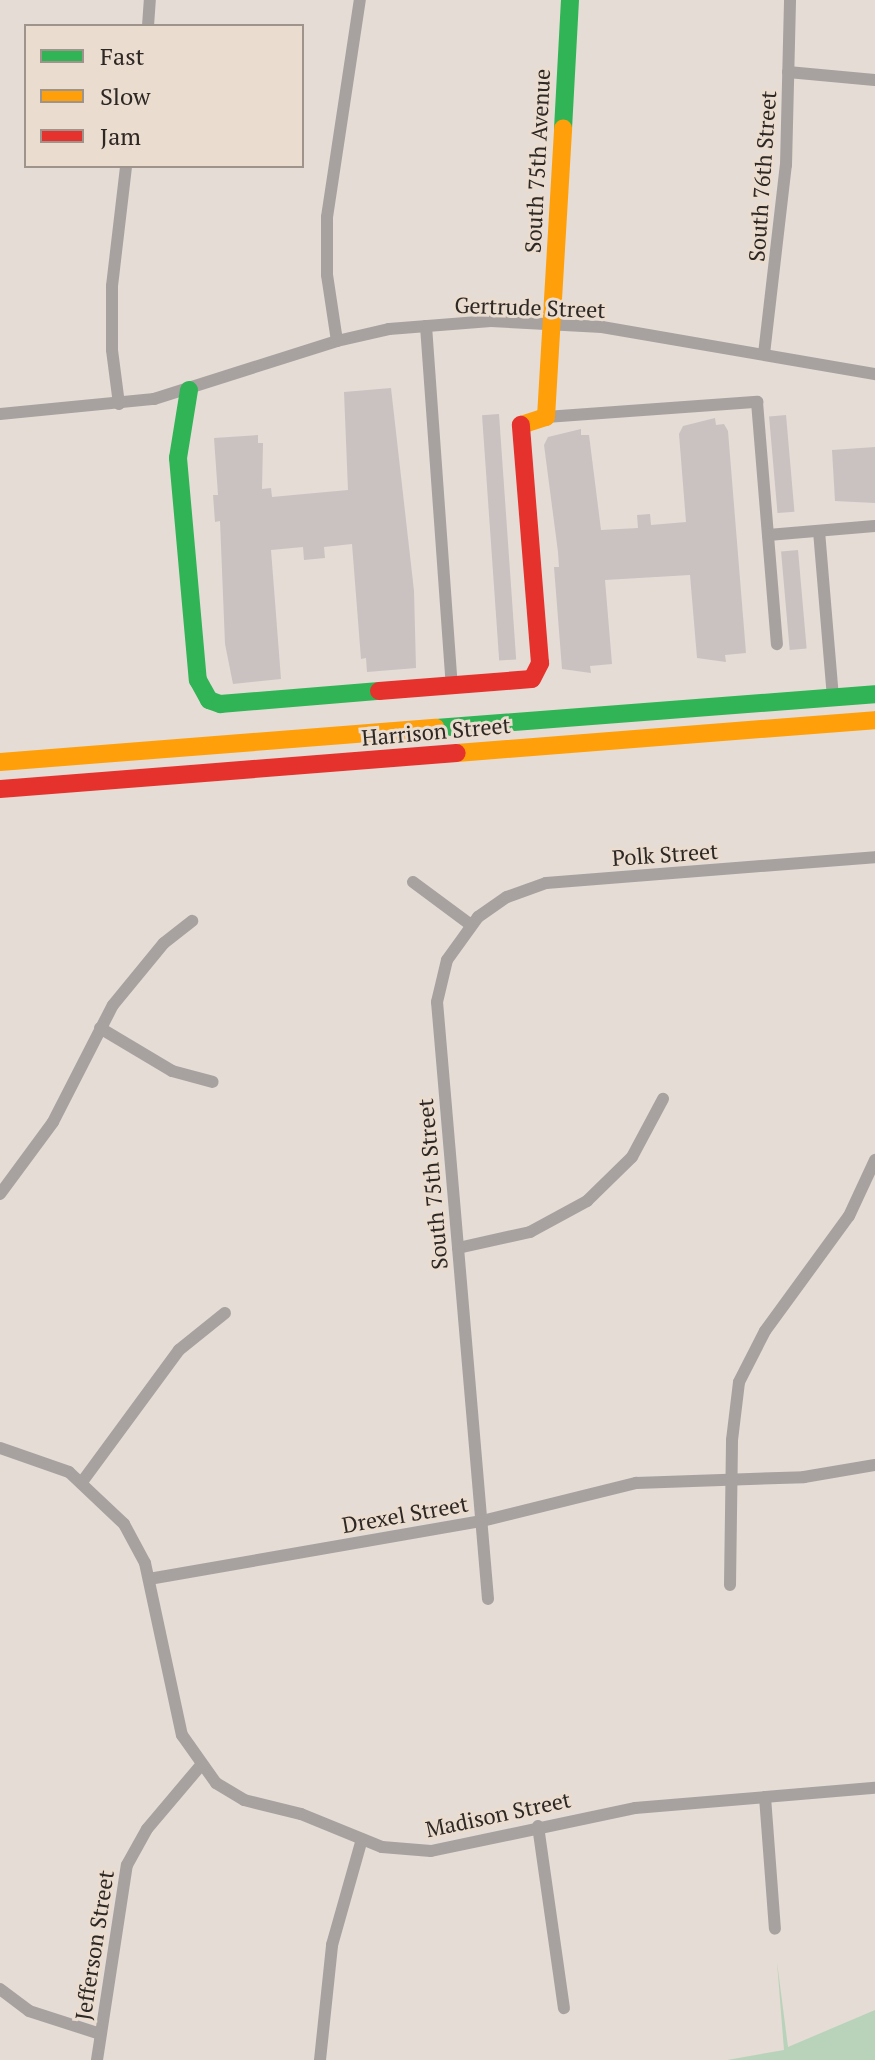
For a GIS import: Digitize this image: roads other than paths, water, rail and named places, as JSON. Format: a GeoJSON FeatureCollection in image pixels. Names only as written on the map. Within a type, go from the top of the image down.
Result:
{"type":"FeatureCollection","features":[{"type":"Feature","properties":{"kind":"main road","name":"South 75th Avenue"},"geometry":{"type":"LineString","coordinates":[[546,417],[570,0]]}},
{"type":"Feature","properties":{"kind":"main road"},"geometry":{"type":"LineString","coordinates":[[189,390],[178,458],[198,680],[209,700],[220,704],[526,683],[540,663],[518,426],[546,417]]}},
{"type":"Feature","properties":{"kind":"main road","name":"Harrison Street"},"geometry":{"type":"LineString","coordinates":[[0,762],[875,694]]}},
{"type":"Feature","properties":{"kind":"main road","name":"Harrison Street"},"geometry":{"type":"LineString","coordinates":[[0,789],[875,720]]}},
{"type":"Feature","properties":{"kind":"street"},"geometry":{"type":"LineString","coordinates":[[148,24],[150,0]]}},
{"type":"Feature","properties":{"kind":"street"},"geometry":{"type":"LineString","coordinates":[[337,341],[327,275],[327,217],[360,0]]}},
{"type":"Feature","properties":{"kind":"street","name":"South 76th Street"},"geometry":{"type":"LineString","coordinates":[[764,354],[786,165],[790,0]]}},
{"type":"Feature","properties":{"kind":"street"},"geometry":{"type":"LineString","coordinates":[[788,72],[875,80]]}},
{"type":"Feature","properties":{"kind":"street"},"geometry":{"type":"LineString","coordinates":[[119,404],[112,350],[112,286],[126,168]]}},
{"type":"Feature","properties":{"kind":"street","name":"Gertrude Street"},"geometry":{"type":"LineString","coordinates":[[0,414],[119,404],[189,390],[337,341],[426,326],[552,324],[602,327],[875,374]]}},
{"type":"Feature","properties":{"kind":"street"},"geometry":{"type":"LineString","coordinates":[[426,326],[452,688]]}},
{"type":"Feature","properties":{"kind":"street"},"geometry":{"type":"LineString","coordinates":[[546,417],[757,402],[777,644]]}},
{"type":"Feature","properties":{"kind":"street"},"geometry":{"type":"LineString","coordinates":[[768,535],[875,526]]}},
{"type":"Feature","properties":{"kind":"street"},"geometry":{"type":"LineString","coordinates":[[819,531],[833,697]]}},
{"type":"Feature","properties":{"kind":"street","name":"Polk Street"},"geometry":{"type":"LineString","coordinates":[[471,925],[507,897],[546,883],[875,857]]}},
{"type":"Feature","properties":{"kind":"street"},"geometry":{"type":"LineString","coordinates":[[413,882],[471,925]]}},
{"type":"Feature","properties":{"kind":"street"},"geometry":{"type":"LineString","coordinates":[[0,1194],[36,1150],[100,1028],[140,970],[192,921]]}},
{"type":"Feature","properties":{"kind":"street","name":"South 75th Street"},"geometry":{"type":"LineString","coordinates":[[471,925],[447,960],[437,1002],[488,1599]]}},
{"type":"Feature","properties":{"kind":"street"},"geometry":{"type":"LineString","coordinates":[[100,1028],[172,1071],[213,1082]]}},
{"type":"Feature","properties":{"kind":"street"},"geometry":{"type":"LineString","coordinates":[[458,1248],[530,1232],[587,1201],[632,1157],[663,1099]]}},
{"type":"Feature","properties":{"kind":"street"},"geometry":{"type":"LineString","coordinates":[[730,1585],[735,1406],[748,1361],[871,1182],[875,1160]]}},
{"type":"Feature","properties":{"kind":"street"},"geometry":{"type":"LineString","coordinates":[[82,1482],[179,1350],[225,1313]]}},
{"type":"Feature","properties":{"kind":"street"},"geometry":{"type":"LineString","coordinates":[[0,1448],[58,1466],[82,1482],[124,1524],[149,1579]]}},
{"type":"Feature","properties":{"kind":"street","name":"Drexel Street"},"geometry":{"type":"LineString","coordinates":[[149,1579],[482,1521],[636,1483],[831,1475],[875,1465]]}},
{"type":"Feature","properties":{"kind":"street","name":"Madison Street"},"geometry":{"type":"LineString","coordinates":[[149,1579],[176,1718],[201,1765],[244,1800],[301,1814],[362,1839],[431,1851],[635,1808],[875,1788]]}},
{"type":"Feature","properties":{"kind":"street","name":"Jefferson Street"},"geometry":{"type":"LineString","coordinates":[[97,2060],[127,1865],[147,1829],[201,1765]]}},
{"type":"Feature","properties":{"kind":"street"},"geometry":{"type":"LineString","coordinates":[[765,1797],[775,1929]]}},
{"type":"Feature","properties":{"kind":"street"},"geometry":{"type":"LineString","coordinates":[[538,1826],[564,2008]]}},
{"type":"Feature","properties":{"kind":"street"},"geometry":{"type":"LineString","coordinates":[[320,2060],[332,1945],[362,1839]]}},
{"type":"Feature","properties":{"kind":"street"},"geometry":{"type":"LineString","coordinates":[[0,1989],[29,2011],[100,2034]]}}]}
